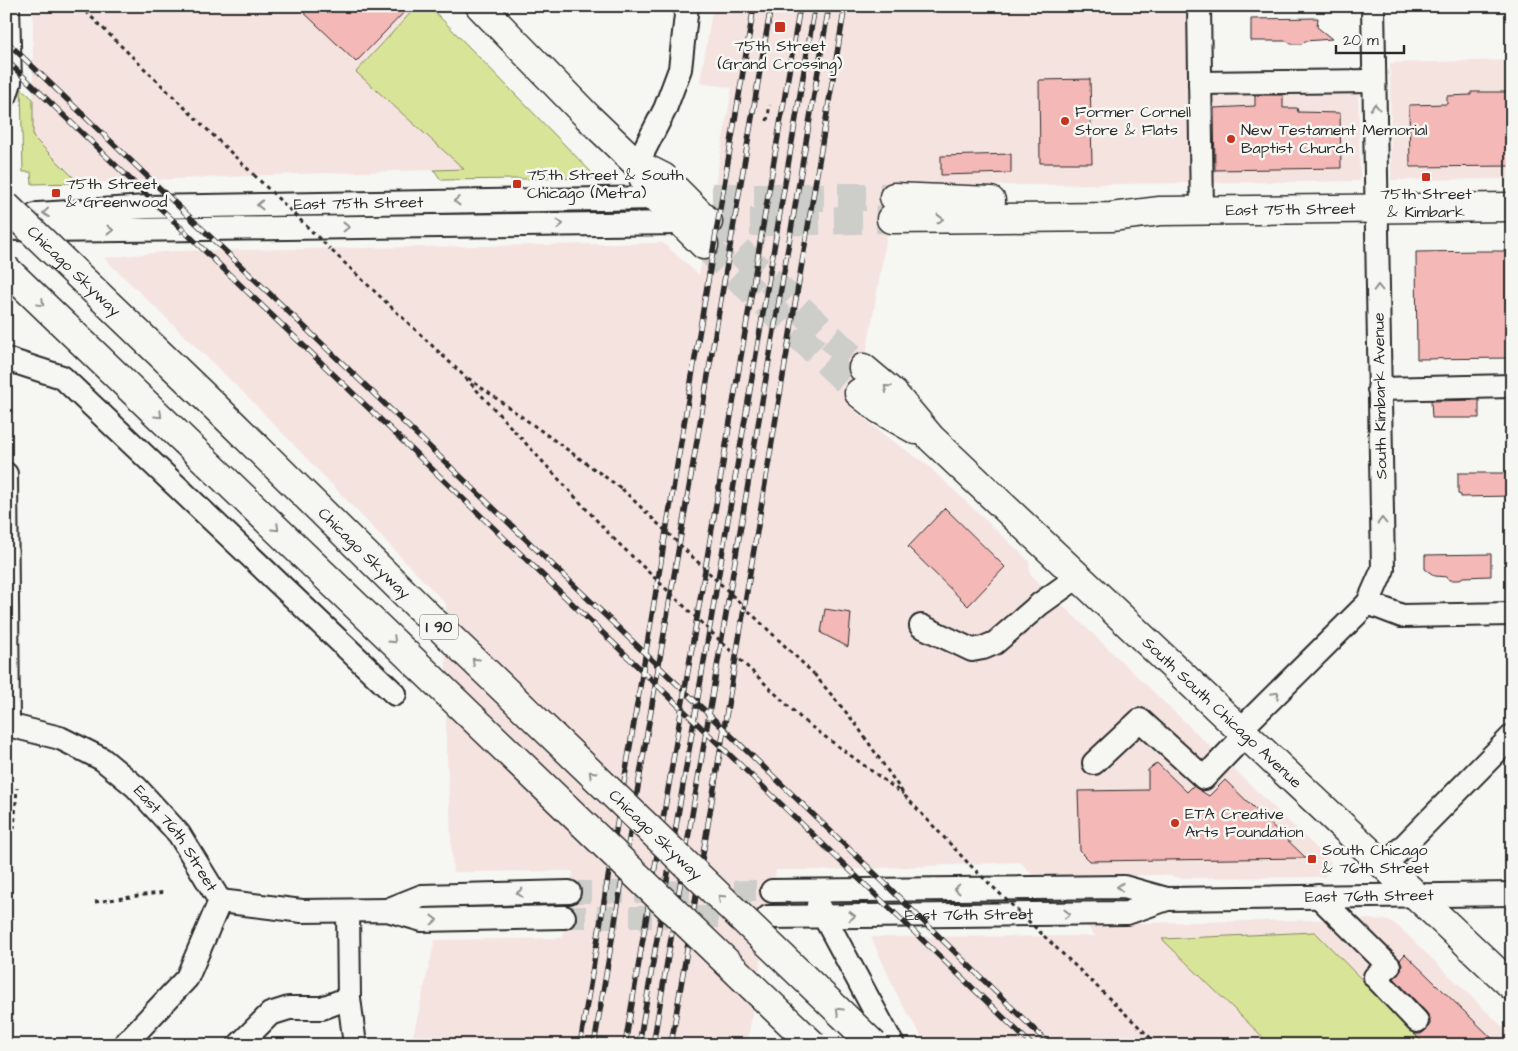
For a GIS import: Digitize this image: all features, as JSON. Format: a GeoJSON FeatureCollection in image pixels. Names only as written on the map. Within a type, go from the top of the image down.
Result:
{"type":"FeatureCollection","features":[{"type":"Feature","properties":{"kind":"main road"},"geometry":{"type":"LineString","coordinates":[[480,6],[588,117],[637,164],[663,177],[698,217]]}},
{"type":"Feature","properties":{"kind":"main road"},"geometry":{"type":"LineString","coordinates":[[637,164],[649,190],[657,198],[698,217]]}},
{"type":"Feature","properties":{"kind":"main road","name":"Chicago Skyway"},"geometry":{"type":"LineString","coordinates":[[6,206],[230,421],[431,619],[874,1045]]}},
{"type":"Feature","properties":{"kind":"main road","name":"East 75th Street"},"geometry":{"type":"LineString","coordinates":[[893,208],[1111,217],[1160,211],[1512,207]]}},
{"type":"Feature","properties":{"kind":"main road","name":"I 90"},"geometry":{"type":"LineString","coordinates":[[6,269],[813,1045]]}},
{"type":"Feature","properties":{"kind":"main road","name":"South South Chicago Avenue"},"geometry":{"type":"LineString","coordinates":[[861,380],[879,409],[931,438],[1512,986]]}},
{"type":"Feature","properties":{"kind":"street"},"geometry":{"type":"LineString","coordinates":[[6,95],[10,82],[8,6]]}},
{"type":"Feature","properties":{"kind":"street"},"geometry":{"type":"LineString","coordinates":[[637,164],[664,108],[680,69],[687,6]]}},
{"type":"Feature","properties":{"kind":"street"},"geometry":{"type":"LineString","coordinates":[[1199,6],[1202,210]]}},
{"type":"Feature","properties":{"kind":"street","name":"South Kimbark Avenue"},"geometry":{"type":"LineString","coordinates":[[1094,763],[1140,720],[1204,778],[1244,732],[1368,603],[1383,569],[1373,6]]}},
{"type":"Feature","properties":{"kind":"street"},"geometry":{"type":"LineString","coordinates":[[1200,83],[1374,81]]}},
{"type":"Feature","properties":{"kind":"street","name":"East 75th Street"},"geometry":{"type":"LineString","coordinates":[[6,227],[38,214],[147,207],[657,198]]}},
{"type":"Feature","properties":{"kind":"street","name":"East 75th Street"},"geometry":{"type":"LineString","coordinates":[[6,227],[42,231],[698,217]]}},
{"type":"Feature","properties":{"kind":"street"},"geometry":{"type":"LineString","coordinates":[[6,359],[62,377],[395,694]]}},
{"type":"Feature","properties":{"kind":"street"},"geometry":{"type":"LineString","coordinates":[[1380,389],[1512,386]]}},
{"type":"Feature","properties":{"kind":"street"},"geometry":{"type":"LineString","coordinates":[[6,474],[7,725]]}},
{"type":"Feature","properties":{"kind":"street"},"geometry":{"type":"LineString","coordinates":[[921,626],[972,650],[983,648],[995,643],[1040,604],[1079,576]]}},
{"type":"Feature","properties":{"kind":"street"},"geometry":{"type":"LineString","coordinates":[[1368,603],[1402,616],[1512,614]]}},
{"type":"Feature","properties":{"kind":"street","name":"East 76th Street"},"geometry":{"type":"LineString","coordinates":[[7,725],[60,738],[102,759],[136,786],[180,834],[220,901],[302,911],[387,910],[422,920],[564,917]]}},
{"type":"Feature","properties":{"kind":"street"},"geometry":{"type":"LineString","coordinates":[[1385,865],[1512,736]]}},
{"type":"Feature","properties":{"kind":"street","name":"East 76th Street"},"geometry":{"type":"LineString","coordinates":[[772,891],[1124,887],[1167,899],[1512,894]]}},
{"type":"Feature","properties":{"kind":"street"},"geometry":{"type":"LineString","coordinates":[[810,890],[893,1045]]}},
{"type":"Feature","properties":{"kind":"street","name":"East 76th Street"},"geometry":{"type":"LineString","coordinates":[[387,910],[422,896],[569,892]]}},
{"type":"Feature","properties":{"kind":"street"},"geometry":{"type":"LineString","coordinates":[[1318,896],[1389,966],[1375,977],[1416,1021]]}},
{"type":"Feature","properties":{"kind":"street","name":"East 76th Street"},"geometry":{"type":"LineString","coordinates":[[768,917],[1127,913],[1167,899]]}},
{"type":"Feature","properties":{"kind":"street"},"geometry":{"type":"LineString","coordinates":[[124,1045],[187,978],[220,901]]}},
{"type":"Feature","properties":{"kind":"street"},"geometry":{"type":"LineString","coordinates":[[348,911],[349,998],[355,1045]]}},
{"type":"Feature","properties":{"kind":"street"},"geometry":{"type":"LineString","coordinates":[[239,1045],[270,1014],[289,1008],[322,1008],[349,998]]}},
{"type":"Feature","properties":{"kind":"path"},"geometry":{"type":"LineString","coordinates":[[80,6],[330,249],[461,373],[613,538],[805,722],[905,796]]}},
{"type":"Feature","properties":{"kind":"path"},"geometry":{"type":"LineString","coordinates":[[768,121],[770,105]]}},
{"type":"Feature","properties":{"kind":"path"},"geometry":{"type":"LineString","coordinates":[[461,373],[622,489],[814,674],[855,723],[905,796],[970,865],[1158,1045]]}},
{"type":"Feature","properties":{"kind":"path"},"geometry":{"type":"LineString","coordinates":[[14,829],[17,788]]}},
{"type":"Feature","properties":{"kind":"path"},"geometry":{"type":"LineString","coordinates":[[95,902],[166,892]]}},
{"type":"Feature","properties":{"kind":"shaded area"},"geometry":{"type":"Polygon","coordinates":[[[33,6],[417,6],[356,72],[465,169],[79,183],[33,137],[33,6]]]}},
{"type":"Feature","properties":{"kind":"shaded area"},"geometry":{"type":"Polygon","coordinates":[[[713,6],[1198,6],[1200,83],[1358,81],[1360,181],[940,186],[896,183],[856,412],[888,438],[926,464],[1029,561],[1030,574],[1331,862],[1329,871],[1324,877],[1180,878],[1165,875],[1035,877],[1020,862],[833,870],[776,870],[747,1045],[411,1045],[435,940],[562,938],[573,871],[453,872],[446,739],[446,604],[251,400],[104,258],[174,251],[663,243],[699,275],[732,88],[700,82],[713,6]]]}},
{"type":"Feature","properties":{"kind":"shaded area"},"geometry":{"type":"Polygon","coordinates":[[[1512,60],[1512,179],[1391,180],[1390,63],[1512,60]]]}},
{"type":"Feature","properties":{"kind":"shaded area"},"geometry":{"type":"Polygon","coordinates":[[[1366,919],[1392,922],[1400,928],[1512,1036],[1512,1045],[1426,1045],[1315,932],[1163,939],[1271,1045],[927,1045],[900,1001],[871,937],[1095,936],[1086,924],[1366,919]]]}},
{"type":"Feature","properties":{"kind":"green space"},"geometry":{"type":"Polygon","coordinates":[[[417,6],[429,6],[597,178],[441,180],[434,170],[464,169],[356,72],[417,6]]]}},
{"type":"Feature","properties":{"kind":"green space"},"geometry":{"type":"Polygon","coordinates":[[[21,88],[33,99],[33,137],[79,183],[32,184],[31,172],[23,172],[21,88]]]}},
{"type":"Feature","properties":{"kind":"green space"},"geometry":{"type":"Polygon","coordinates":[[[1315,932],[1426,1045],[1271,1045],[1162,939],[1315,932]]]}},
{"type":"Feature","properties":{"kind":"building"},"geometry":{"type":"Polygon","coordinates":[[[297,6],[410,6],[356,62],[297,6]]]}},
{"type":"Feature","properties":{"kind":"building"},"geometry":{"type":"Polygon","coordinates":[[[1318,18],[1317,27],[1332,39],[1305,41],[1302,44],[1291,44],[1287,41],[1251,41],[1251,19],[1318,18]]]}},
{"type":"Feature","properties":{"kind":"building","name":"Former Cornell Store & Flats"},"geometry":{"type":"Polygon","coordinates":[[[1090,79],[1092,163],[1040,163],[1039,80],[1090,79]]]}},
{"type":"Feature","properties":{"kind":"building"},"geometry":{"type":"Polygon","coordinates":[[[1471,92],[1512,92],[1512,166],[1410,167],[1409,105],[1447,104],[1447,96],[1471,95],[1471,92]]]}},
{"type":"Feature","properties":{"kind":"building"},"geometry":{"type":"Polygon","coordinates":[[[1255,95],[1283,95],[1283,108],[1297,108],[1298,112],[1340,113],[1341,168],[1215,170],[1214,108],[1255,106],[1255,95]]]}},
{"type":"Feature","properties":{"kind":"building"},"geometry":{"type":"Polygon","coordinates":[[[1011,154],[1011,173],[941,175],[941,156],[1011,154]]]}},
{"type":"Feature","properties":{"kind":"building"},"geometry":{"type":"Polygon","coordinates":[[[1512,251],[1512,358],[1417,359],[1416,252],[1512,251]]]}},
{"type":"Feature","properties":{"kind":"building"},"geometry":{"type":"Polygon","coordinates":[[[1479,400],[1479,418],[1432,418],[1431,401],[1479,400]]]}},
{"type":"Feature","properties":{"kind":"building"},"geometry":{"type":"Polygon","coordinates":[[[1458,473],[1512,473],[1512,496],[1461,497],[1458,494],[1458,473]]]}},
{"type":"Feature","properties":{"kind":"building"},"geometry":{"type":"Polygon","coordinates":[[[945,508],[1005,567],[968,606],[908,547],[945,508]]]}},
{"type":"Feature","properties":{"kind":"building"},"geometry":{"type":"Polygon","coordinates":[[[1491,554],[1491,576],[1463,577],[1459,580],[1449,580],[1447,577],[1435,576],[1425,569],[1425,555],[1491,554]]]}},
{"type":"Feature","properties":{"kind":"building"},"geometry":{"type":"Polygon","coordinates":[[[825,609],[851,613],[848,647],[821,633],[825,609]]]}},
{"type":"Feature","properties":{"kind":"building","name":"ETA Creative Arts Foundation"},"geometry":{"type":"Polygon","coordinates":[[[1157,763],[1187,792],[1193,786],[1209,796],[1225,780],[1306,858],[1090,861],[1080,851],[1078,791],[1148,790],[1148,770],[1157,763]]]}},
{"type":"Feature","properties":{"kind":"building"},"geometry":{"type":"Polygon","coordinates":[[[1405,954],[1499,1045],[1426,1045],[1414,1034],[1421,1034],[1426,1030],[1430,1024],[1430,1018],[1394,978],[1401,971],[1402,964],[1400,960],[1405,954]]]}},
{"type":"Feature","properties":{"kind":"tunnel"},"geometry":{"type":"LineString","coordinates":[[712,197],[894,197]]}},
{"type":"Feature","properties":{"kind":"tunnel"},"geometry":{"type":"LineString","coordinates":[[708,222],[891,219]]}},
{"type":"Feature","properties":{"kind":"tunnel"},"geometry":{"type":"LineString","coordinates":[[708,222],[863,368]]}},
{"type":"Feature","properties":{"kind":"tunnel"},"geometry":{"type":"LineString","coordinates":[[704,245],[859,393]]}},
{"type":"Feature","properties":{"kind":"tunnel"},"geometry":{"type":"LineString","coordinates":[[569,892],[772,891]]}},
{"type":"Feature","properties":{"kind":"tunnel"},"geometry":{"type":"LineString","coordinates":[[564,917],[751,917]]}},
{"type":"Feature","properties":{"kind":"railway"},"geometry":{"type":"LineString","coordinates":[[580,1045],[754,6]]}},
{"type":"Feature","properties":{"kind":"railway"},"geometry":{"type":"LineString","coordinates":[[594,1045],[771,6]]}},
{"type":"Feature","properties":{"kind":"railway"},"geometry":{"type":"LineString","coordinates":[[625,1045],[800,6]]}},
{"type":"Feature","properties":{"kind":"railway"},"geometry":{"type":"LineString","coordinates":[[639,1045],[815,6]]}},
{"type":"Feature","properties":{"kind":"railway"},"geometry":{"type":"LineString","coordinates":[[653,1045],[829,6]]}},
{"type":"Feature","properties":{"kind":"railway"},"geometry":{"type":"LineString","coordinates":[[671,1045],[845,6]]}},
{"type":"Feature","properties":{"kind":"railway"},"geometry":{"type":"LineString","coordinates":[[6,41],[870,869],[1050,1045]]}},
{"type":"Feature","properties":{"kind":"railway"},"geometry":{"type":"LineString","coordinates":[[6,60],[1032,1045]]}},
{"type":"Feature","properties":{"kind":"place","name":"75th Street (Grand Crossing)"},"geometry":{"type":"Point","coordinates":[780,27]}},
{"type":"Feature","properties":{"kind":"place","name":"Former Cornell Store & Flats"},"geometry":{"type":"Point","coordinates":[1065,121]}},
{"type":"Feature","properties":{"kind":"place","name":"New Testament Memorial Baptist Church"},"geometry":{"type":"Point","coordinates":[1231,139]}},
{"type":"Feature","properties":{"kind":"place","name":"75th Street & Kimbark"},"geometry":{"type":"Point","coordinates":[1426,177]}},
{"type":"Feature","properties":{"kind":"place","name":"75th Street & South Chicago (Metra)"},"geometry":{"type":"Point","coordinates":[517,184]}},
{"type":"Feature","properties":{"kind":"place","name":"75th Street & Greenwood"},"geometry":{"type":"Point","coordinates":[56,193]}},
{"type":"Feature","properties":{"kind":"place","name":"ETA Creative Arts Foundation"},"geometry":{"type":"Point","coordinates":[1175,823]}},
{"type":"Feature","properties":{"kind":"place","name":"South Chicago & 76th Street"},"geometry":{"type":"Point","coordinates":[1312,859]}}]}
